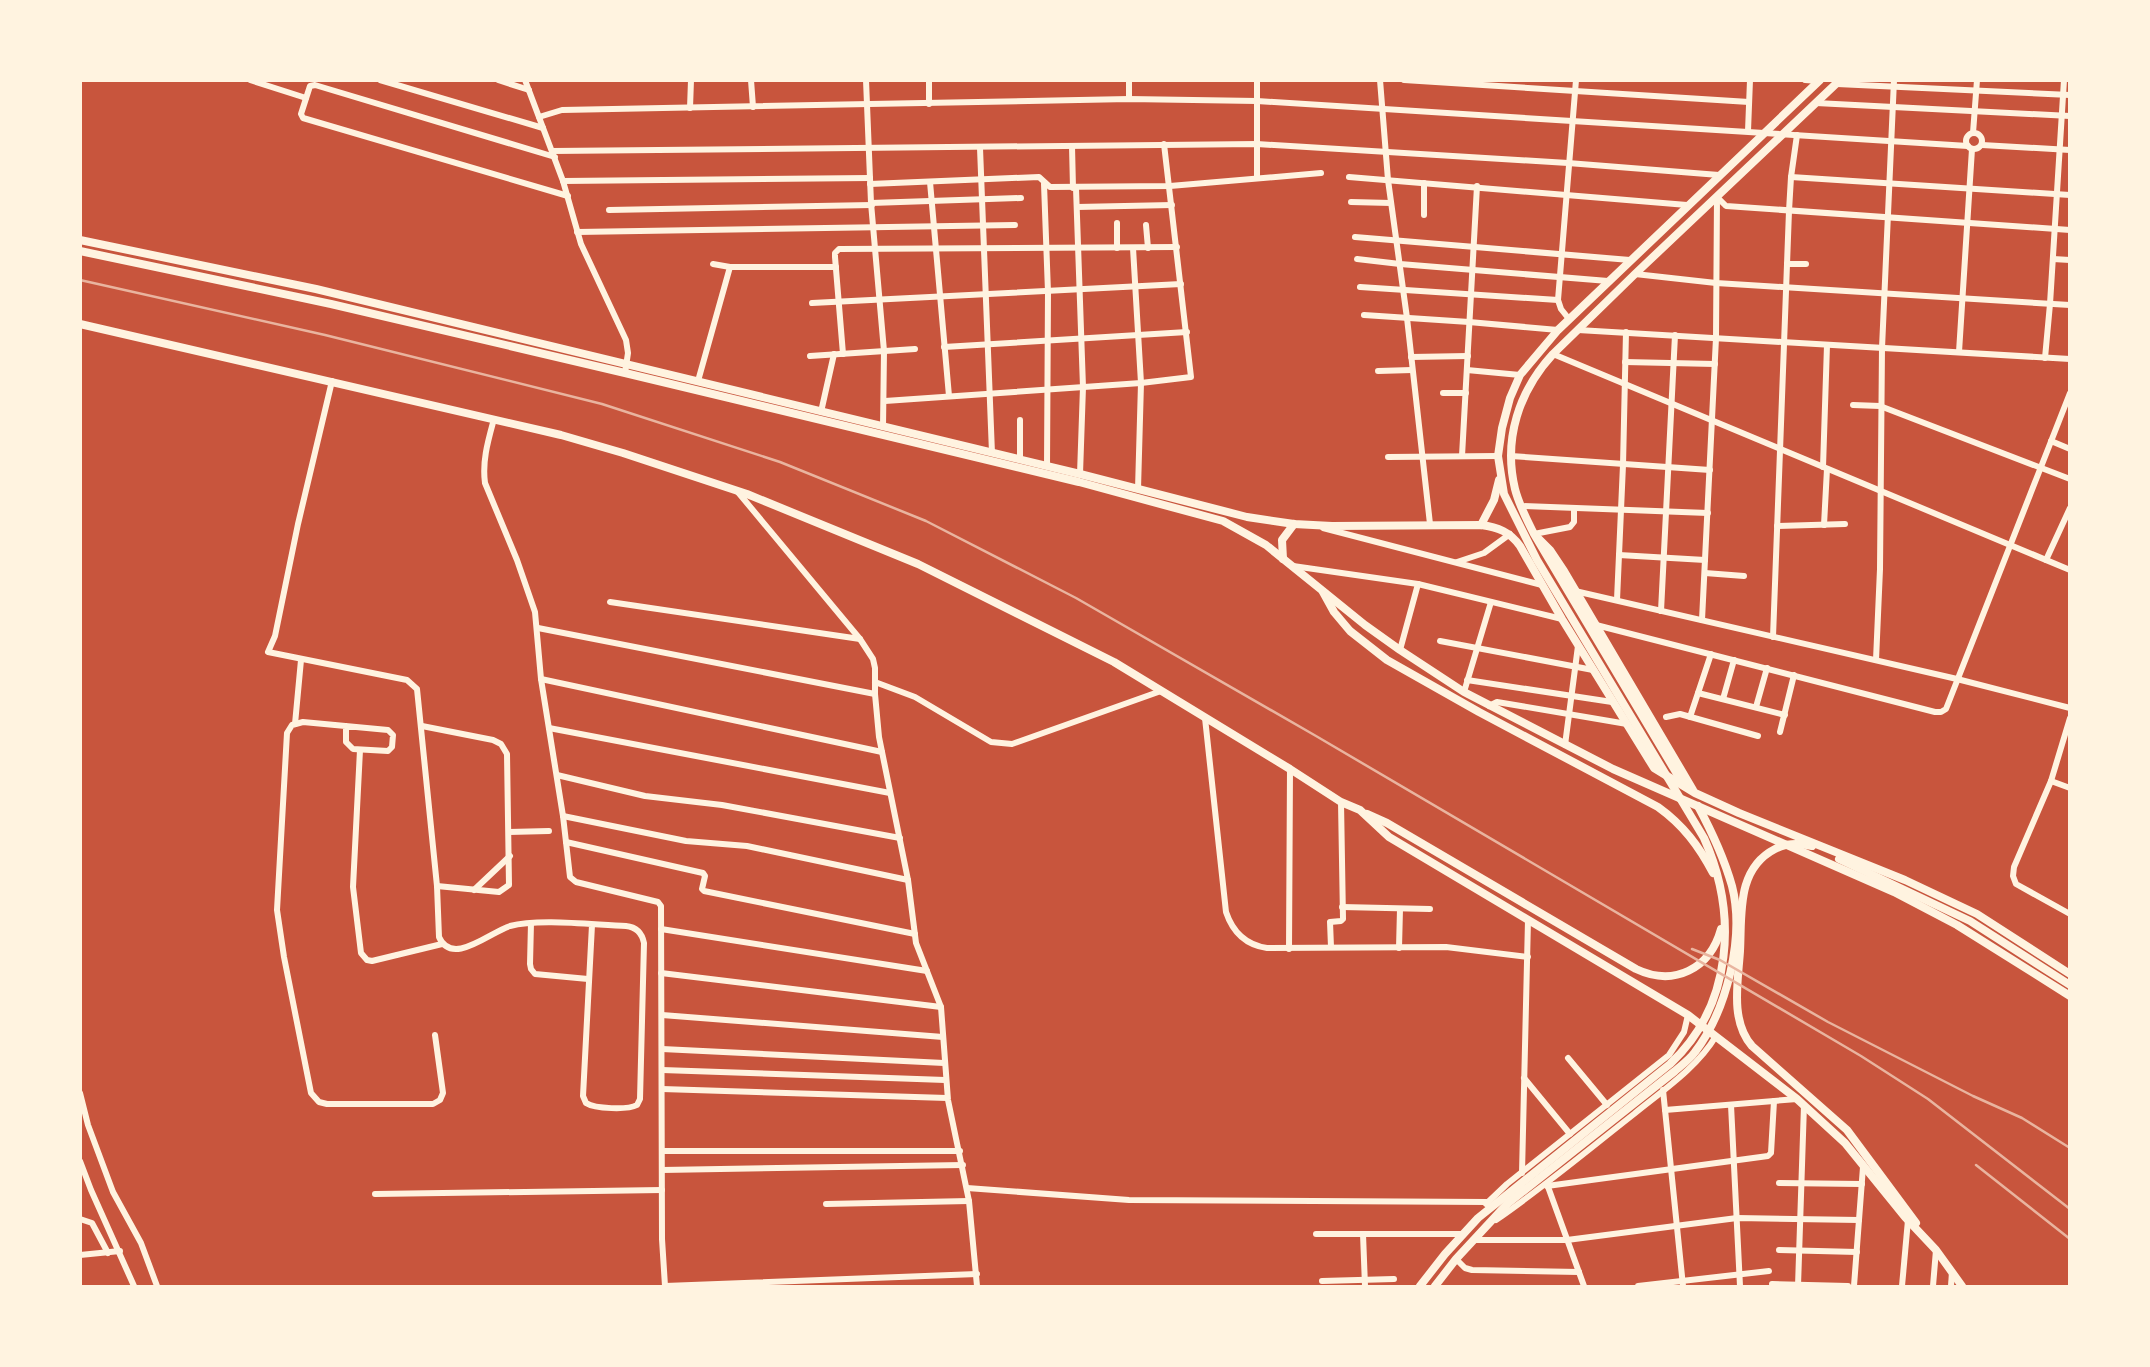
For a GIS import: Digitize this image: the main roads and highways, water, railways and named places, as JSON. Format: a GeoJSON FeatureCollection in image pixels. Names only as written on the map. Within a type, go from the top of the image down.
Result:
{"type":"FeatureCollection","features":[{"type":"Feature","properties":{"kind":"main road"},"geometry":{"type":"LineString","coordinates":[[1435,1286],[1456,1259],[1507,1205],[1541,1181],[1693,1055],[1711,1027],[1722,1002],[1735,936],[1732,888],[1721,852],[1709,826],[1510,509],[1504,494],[1498,456],[1506,413],[1520,375],[1558,330],[1819,81]]}},
{"type":"Feature","properties":{"kind":"main road"},"geometry":{"type":"LineString","coordinates":[[1420,1286],[1478,1218],[1541,1181],[1670,1065],[1693,1040],[1708,1013],[1718,985],[1723,955],[1721,889],[1712,856],[1551,573],[1521,506],[1514,482],[1511,456],[1514,424],[1525,393],[1553,354],[1838,82]]}},
{"type":"Feature","properties":{"kind":"main road"},"geometry":{"type":"LineString","coordinates":[[80,240],[316,289],[628,363],[1247,517],[1315,526],[1482,525],[1503,530],[1510,534],[1520,547],[1592,670],[1654,768],[1695,793],[1739,813],[1905,880],[1969,911],[2070,974]]}},
{"type":"Feature","properties":{"kind":"main road"},"geometry":{"type":"LineString","coordinates":[[80,251],[331,304],[1079,482],[1207,515],[1252,536],[1400,650],[1489,706],[1645,783],[1894,892],[1958,925],[2070,996]]}},
{"type":"Feature","properties":{"kind":"main road"},"geometry":{"type":"LineString","coordinates":[[230,283],[234,277],[231,271]]}},
{"type":"Feature","properties":{"kind":"main road"},"geometry":{"type":"LineString","coordinates":[[247,287],[252,275]]}},
{"type":"Feature","properties":{"kind":"main road"},"geometry":{"type":"LineString","coordinates":[[80,324],[494,419],[611,450],[736,490],[918,564],[1114,662],[1341,802],[1387,823],[1636,969],[1652,975],[1674,976],[1699,964],[1719,937],[1723,915]]}},
{"type":"Feature","properties":{"kind":"main road"},"geometry":{"type":"LineString","coordinates":[[1482,525],[1494,500],[1500,473]]}},
{"type":"Feature","properties":{"kind":"main road"},"geometry":{"type":"LineString","coordinates":[[1283,559],[1282,540],[1294,524]]}},
{"type":"Feature","properties":{"kind":"main road"},"geometry":{"type":"LineString","coordinates":[[1534,534],[1550,550],[1695,793]]}},
{"type":"Feature","properties":{"kind":"main road"},"geometry":{"type":"LineString","coordinates":[[1321,589],[1334,612],[1350,631],[1387,660],[1666,812],[1697,844],[1721,889]]}},
{"type":"Feature","properties":{"kind":"main road"},"geometry":{"type":"LineString","coordinates":[[1645,783],[1654,768]]}},
{"type":"Feature","properties":{"kind":"main road"},"geometry":{"type":"LineString","coordinates":[[1360,810],[1389,837],[1688,1015],[1830,1128],[1928,1240]]}},
{"type":"Feature","properties":{"kind":"main road"},"geometry":{"type":"LineString","coordinates":[[1962,1286],[1847,1130],[1752,1046],[1741,1030],[1738,1000],[1743,892],[1752,868],[1760,858],[1782,846],[1806,845],[1893,883],[1970,921],[2070,985]]}},
{"type":"Feature","properties":{"kind":"railway"},"geometry":{"type":"LineString","coordinates":[[80,280],[325,335],[602,404],[780,462],[926,521],[1076,598],[1861,1056],[1928,1099],[2070,1209]]}},
{"type":"Feature","properties":{"kind":"railway"},"geometry":{"type":"LineString","coordinates":[[1692,949],[1720,960],[1828,1022],[2022,1118],[2070,1148]]}},
{"type":"Feature","properties":{"kind":"railway"},"geometry":{"type":"LineString","coordinates":[[1976,1165],[2070,1239]]}}]}
